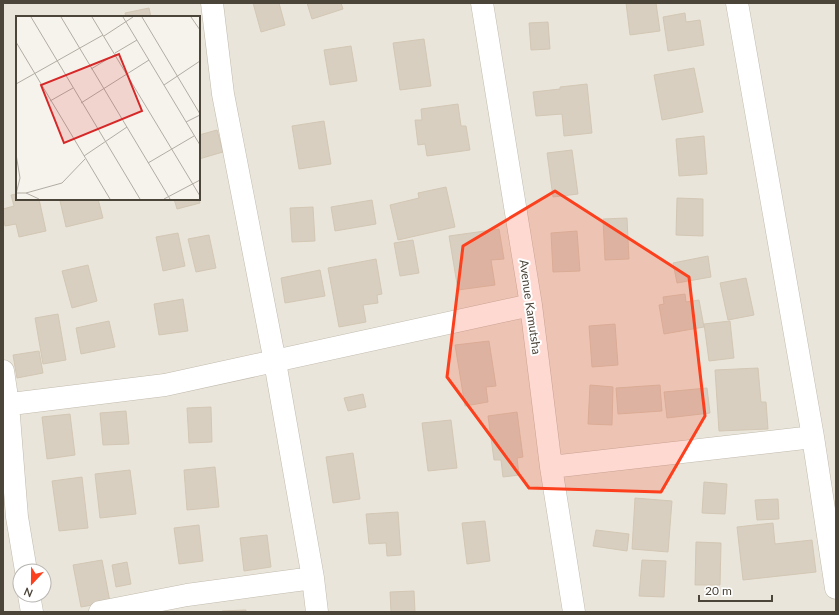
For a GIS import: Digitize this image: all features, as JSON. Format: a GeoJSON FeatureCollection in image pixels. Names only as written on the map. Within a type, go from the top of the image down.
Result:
{"type":"FeatureCollection","features":[{"type":"Feature","properties":{"kind":"street"},"geometry":{"type":"LineString","coordinates":[[212,3],[223,94],[275,362],[313,578],[317,612]]}},
{"type":"Feature","properties":{"kind":"street","name":"Avenue Kamutsha"},"geometry":{"type":"LineString","coordinates":[[482,3],[531,306],[551,467],[574,612]]}},
{"type":"Feature","properties":{"kind":"street"},"geometry":{"type":"LineString","coordinates":[[737,3],[813,438],[836,588]]}},
{"type":"Feature","properties":{"kind":"street"},"geometry":{"type":"LineString","coordinates":[[5,404],[165,385],[531,306]]}},
{"type":"Feature","properties":{"kind":"street"},"geometry":{"type":"LineString","coordinates":[[3,371],[5,404],[25,563]]}},
{"type":"Feature","properties":{"kind":"street"},"geometry":{"type":"LineString","coordinates":[[551,467],[813,438]]}},
{"type":"Feature","properties":{"kind":"street"},"geometry":{"type":"LineString","coordinates":[[100,612],[187,595],[313,578]]}},
{"type":"Feature","properties":{"kind":"highlighted area"},"geometry":{"type":"Polygon","coordinates":[[[555,191],[689,277],[705,416],[661,492],[529,488],[447,377],[463,246],[555,191]]]}},
{"type":"Feature","properties":{"kind":"shaded area"},"geometry":{"type":"Polygon","coordinates":[[[3,3],[836,3],[836,612],[3,612],[3,3]]]}},
{"type":"Feature","properties":{"kind":"building"},"geometry":{"type":"Polygon","coordinates":[[[253,3],[279,3],[285,25],[261,32],[253,3]]]}},
{"type":"Feature","properties":{"kind":"building"},"geometry":{"type":"Polygon","coordinates":[[[307,3],[341,3],[343,9],[312,19],[307,3]]]}},
{"type":"Feature","properties":{"kind":"building"},"geometry":{"type":"Polygon","coordinates":[[[626,3],[656,3],[660,31],[630,35],[626,3]]]}},
{"type":"Feature","properties":{"kind":"building"},"geometry":{"type":"Polygon","coordinates":[[[149,8],[151,16],[126,16],[125,13],[149,8]]]}},
{"type":"Feature","properties":{"kind":"building"},"geometry":{"type":"Polygon","coordinates":[[[685,13],[686,22],[700,20],[704,45],[668,51],[663,17],[685,13]]]}},
{"type":"Feature","properties":{"kind":"building"},"geometry":{"type":"Polygon","coordinates":[[[548,22],[550,49],[531,50],[529,23],[548,22]]]}},
{"type":"Feature","properties":{"kind":"building"},"geometry":{"type":"Polygon","coordinates":[[[424,39],[431,86],[400,90],[393,43],[424,39]]]}},
{"type":"Feature","properties":{"kind":"building"},"geometry":{"type":"Polygon","coordinates":[[[351,46],[357,81],[330,85],[324,50],[351,46]]]}},
{"type":"Feature","properties":{"kind":"building"},"geometry":{"type":"Polygon","coordinates":[[[694,68],[703,112],[662,120],[654,75],[694,68]]]}},
{"type":"Feature","properties":{"kind":"building"},"geometry":{"type":"Polygon","coordinates":[[[587,84],[592,133],[564,136],[562,114],[536,116],[533,92],[587,84]]]}},
{"type":"Feature","properties":{"kind":"building"},"geometry":{"type":"Polygon","coordinates":[[[458,104],[461,126],[466,126],[470,150],[427,156],[425,144],[418,145],[415,120],[422,120],[421,109],[458,104]]]}},
{"type":"Feature","properties":{"kind":"building"},"geometry":{"type":"Polygon","coordinates":[[[324,121],[331,164],[299,169],[292,126],[324,121]]]}},
{"type":"Feature","properties":{"kind":"building"},"geometry":{"type":"Polygon","coordinates":[[[217,130],[223,152],[200,159],[200,135],[217,130]]]}},
{"type":"Feature","properties":{"kind":"building"},"geometry":{"type":"Polygon","coordinates":[[[704,136],[707,174],[679,176],[676,139],[704,136]]]}},
{"type":"Feature","properties":{"kind":"building"},"geometry":{"type":"Polygon","coordinates":[[[572,150],[578,194],[553,197],[547,153],[572,150]]]}},
{"type":"Feature","properties":{"kind":"building"},"geometry":{"type":"Polygon","coordinates":[[[446,187],[455,227],[398,240],[390,205],[419,198],[418,193],[446,187]]]}},
{"type":"Feature","properties":{"kind":"building"},"geometry":{"type":"Polygon","coordinates":[[[16,194],[16,200],[39,200],[46,231],[19,237],[16,224],[5,226],[3,209],[14,206],[11,195],[16,194]]]}},
{"type":"Feature","properties":{"kind":"building"},"geometry":{"type":"Polygon","coordinates":[[[677,198],[703,199],[703,236],[676,235],[677,198]]]}},
{"type":"Feature","properties":{"kind":"building"},"geometry":{"type":"Polygon","coordinates":[[[98,200],[103,218],[66,227],[60,201],[98,200]]]}},
{"type":"Feature","properties":{"kind":"building"},"geometry":{"type":"Polygon","coordinates":[[[174,200],[199,200],[200,203],[177,209],[174,200]]]}},
{"type":"Feature","properties":{"kind":"building"},"geometry":{"type":"Polygon","coordinates":[[[372,200],[376,224],[335,231],[331,207],[372,200]]]}},
{"type":"Feature","properties":{"kind":"building"},"geometry":{"type":"Polygon","coordinates":[[[313,207],[315,241],[292,242],[290,208],[313,207]]]}},
{"type":"Feature","properties":{"kind":"building"},"geometry":{"type":"Polygon","coordinates":[[[627,218],[629,259],[605,260],[603,219],[627,218]]]}},
{"type":"Feature","properties":{"kind":"building"},"geometry":{"type":"Polygon","coordinates":[[[499,229],[504,259],[491,260],[495,285],[458,290],[449,236],[499,229]]]}},
{"type":"Feature","properties":{"kind":"building"},"geometry":{"type":"Polygon","coordinates":[[[577,231],[580,271],[553,272],[551,233],[577,231]]]}},
{"type":"Feature","properties":{"kind":"building"},"geometry":{"type":"Polygon","coordinates":[[[178,233],[185,266],[163,271],[156,237],[178,233]]]}},
{"type":"Feature","properties":{"kind":"building"},"geometry":{"type":"Polygon","coordinates":[[[209,235],[216,268],[196,272],[188,239],[209,235]]]}},
{"type":"Feature","properties":{"kind":"building"},"geometry":{"type":"Polygon","coordinates":[[[413,240],[419,273],[400,276],[394,243],[413,240]]]}},
{"type":"Feature","properties":{"kind":"building"},"geometry":{"type":"Polygon","coordinates":[[[708,256],[711,277],[677,283],[673,263],[708,256]]]}},
{"type":"Feature","properties":{"kind":"building"},"geometry":{"type":"Polygon","coordinates":[[[376,259],[382,294],[377,295],[378,303],[363,305],[366,322],[339,327],[328,268],[376,259]]]}},
{"type":"Feature","properties":{"kind":"building"},"geometry":{"type":"Polygon","coordinates":[[[88,265],[97,301],[72,308],[62,271],[88,265]]]}},
{"type":"Feature","properties":{"kind":"building"},"geometry":{"type":"Polygon","coordinates":[[[320,270],[325,296],[285,303],[281,278],[320,270]]]}},
{"type":"Feature","properties":{"kind":"building"},"geometry":{"type":"Polygon","coordinates":[[[746,278],[754,315],[728,320],[720,283],[746,278]]]}},
{"type":"Feature","properties":{"kind":"building"},"geometry":{"type":"Polygon","coordinates":[[[685,294],[686,302],[699,300],[704,327],[664,334],[659,305],[664,304],[663,297],[685,294]]]}},
{"type":"Feature","properties":{"kind":"building"},"geometry":{"type":"Polygon","coordinates":[[[183,299],[188,331],[159,335],[154,304],[183,299]]]}},
{"type":"Feature","properties":{"kind":"building"},"geometry":{"type":"Polygon","coordinates":[[[58,314],[66,360],[43,364],[35,318],[58,314]]]}},
{"type":"Feature","properties":{"kind":"building"},"geometry":{"type":"Polygon","coordinates":[[[109,321],[115,347],[81,354],[76,328],[109,321]]]}},
{"type":"Feature","properties":{"kind":"building"},"geometry":{"type":"Polygon","coordinates":[[[730,321],[734,358],[709,361],[704,324],[730,321]]]}},
{"type":"Feature","properties":{"kind":"building"},"geometry":{"type":"Polygon","coordinates":[[[615,324],[618,365],[592,367],[589,326],[615,324]]]}},
{"type":"Feature","properties":{"kind":"building"},"geometry":{"type":"Polygon","coordinates":[[[489,341],[496,386],[486,387],[488,402],[465,406],[455,345],[489,341]]]}},
{"type":"Feature","properties":{"kind":"building"},"geometry":{"type":"Polygon","coordinates":[[[39,351],[43,373],[17,378],[13,355],[39,351]]]}},
{"type":"Feature","properties":{"kind":"building"},"geometry":{"type":"Polygon","coordinates":[[[758,368],[761,402],[766,402],[768,429],[719,431],[715,370],[758,368]]]}},
{"type":"Feature","properties":{"kind":"building"},"geometry":{"type":"Polygon","coordinates":[[[590,385],[613,387],[612,425],[588,424],[590,385]]]}},
{"type":"Feature","properties":{"kind":"building"},"geometry":{"type":"Polygon","coordinates":[[[660,385],[662,411],[618,414],[616,388],[660,385]]]}},
{"type":"Feature","properties":{"kind":"building"},"geometry":{"type":"Polygon","coordinates":[[[707,388],[710,413],[667,418],[664,392],[707,388]]]}},
{"type":"Feature","properties":{"kind":"building"},"geometry":{"type":"Polygon","coordinates":[[[363,394],[366,407],[348,411],[344,398],[363,394]]]}},
{"type":"Feature","properties":{"kind":"building"},"geometry":{"type":"Polygon","coordinates":[[[211,407],[212,442],[189,443],[187,408],[211,407]]]}},
{"type":"Feature","properties":{"kind":"building"},"geometry":{"type":"Polygon","coordinates":[[[126,411],[129,444],[103,445],[100,413],[126,411]]]}},
{"type":"Feature","properties":{"kind":"building"},"geometry":{"type":"Polygon","coordinates":[[[517,412],[523,457],[517,458],[519,475],[503,477],[501,460],[494,460],[488,416],[517,412]]]}},
{"type":"Feature","properties":{"kind":"building"},"geometry":{"type":"Polygon","coordinates":[[[70,414],[75,455],[47,459],[42,417],[70,414]]]}},
{"type":"Feature","properties":{"kind":"building"},"geometry":{"type":"Polygon","coordinates":[[[451,420],[457,468],[428,471],[422,423],[451,420]]]}},
{"type":"Feature","properties":{"kind":"building"},"geometry":{"type":"Polygon","coordinates":[[[353,453],[360,499],[333,503],[326,457],[353,453]]]}},
{"type":"Feature","properties":{"kind":"building"},"geometry":{"type":"Polygon","coordinates":[[[215,467],[219,507],[187,510],[184,470],[215,467]]]}},
{"type":"Feature","properties":{"kind":"building"},"geometry":{"type":"Polygon","coordinates":[[[130,470],[136,514],[100,518],[95,474],[130,470]]]}},
{"type":"Feature","properties":{"kind":"building"},"geometry":{"type":"Polygon","coordinates":[[[82,477],[88,528],[59,531],[52,481],[82,477]]]}},
{"type":"Feature","properties":{"kind":"building"},"geometry":{"type":"Polygon","coordinates":[[[704,482],[727,484],[725,514],[702,513],[704,482]]]}},
{"type":"Feature","properties":{"kind":"building"},"geometry":{"type":"Polygon","coordinates":[[[635,498],[672,501],[668,552],[632,549],[635,498]]]}},
{"type":"Feature","properties":{"kind":"building"},"geometry":{"type":"Polygon","coordinates":[[[778,499],[779,519],[757,520],[755,500],[778,499]]]}},
{"type":"Feature","properties":{"kind":"building"},"geometry":{"type":"Polygon","coordinates":[[[398,512],[401,555],[387,556],[386,543],[369,544],[366,514],[398,512]]]}},
{"type":"Feature","properties":{"kind":"building"},"geometry":{"type":"Polygon","coordinates":[[[485,521],[490,561],[467,564],[462,523],[485,521]]]}},
{"type":"Feature","properties":{"kind":"building"},"geometry":{"type":"Polygon","coordinates":[[[773,523],[775,544],[812,540],[816,572],[743,580],[737,527],[773,523]]]}},
{"type":"Feature","properties":{"kind":"building"},"geometry":{"type":"Polygon","coordinates":[[[199,525],[203,561],[179,564],[174,528],[199,525]]]}},
{"type":"Feature","properties":{"kind":"building"},"geometry":{"type":"Polygon","coordinates":[[[596,530],[629,534],[627,551],[593,546],[596,530]]]}},
{"type":"Feature","properties":{"kind":"building"},"geometry":{"type":"Polygon","coordinates":[[[267,535],[271,567],[244,571],[240,538],[267,535]]]}},
{"type":"Feature","properties":{"kind":"building"},"geometry":{"type":"Polygon","coordinates":[[[696,542],[721,543],[720,585],[695,585],[696,542]]]}},
{"type":"Feature","properties":{"kind":"building"},"geometry":{"type":"Polygon","coordinates":[[[102,560],[110,602],[81,607],[73,565],[102,560]]]}},
{"type":"Feature","properties":{"kind":"building"},"geometry":{"type":"Polygon","coordinates":[[[642,560],[666,561],[664,597],[639,596],[642,560]]]}},
{"type":"Feature","properties":{"kind":"building"},"geometry":{"type":"Polygon","coordinates":[[[127,562],[131,584],[116,587],[112,565],[127,562]]]}},
{"type":"Feature","properties":{"kind":"building"},"geometry":{"type":"Polygon","coordinates":[[[414,591],[415,612],[391,612],[390,592],[414,591]]]}},
{"type":"Feature","properties":{"kind":"building"},"geometry":{"type":"Polygon","coordinates":[[[246,610],[246,612],[222,612],[222,611],[246,610]]]}}]}
